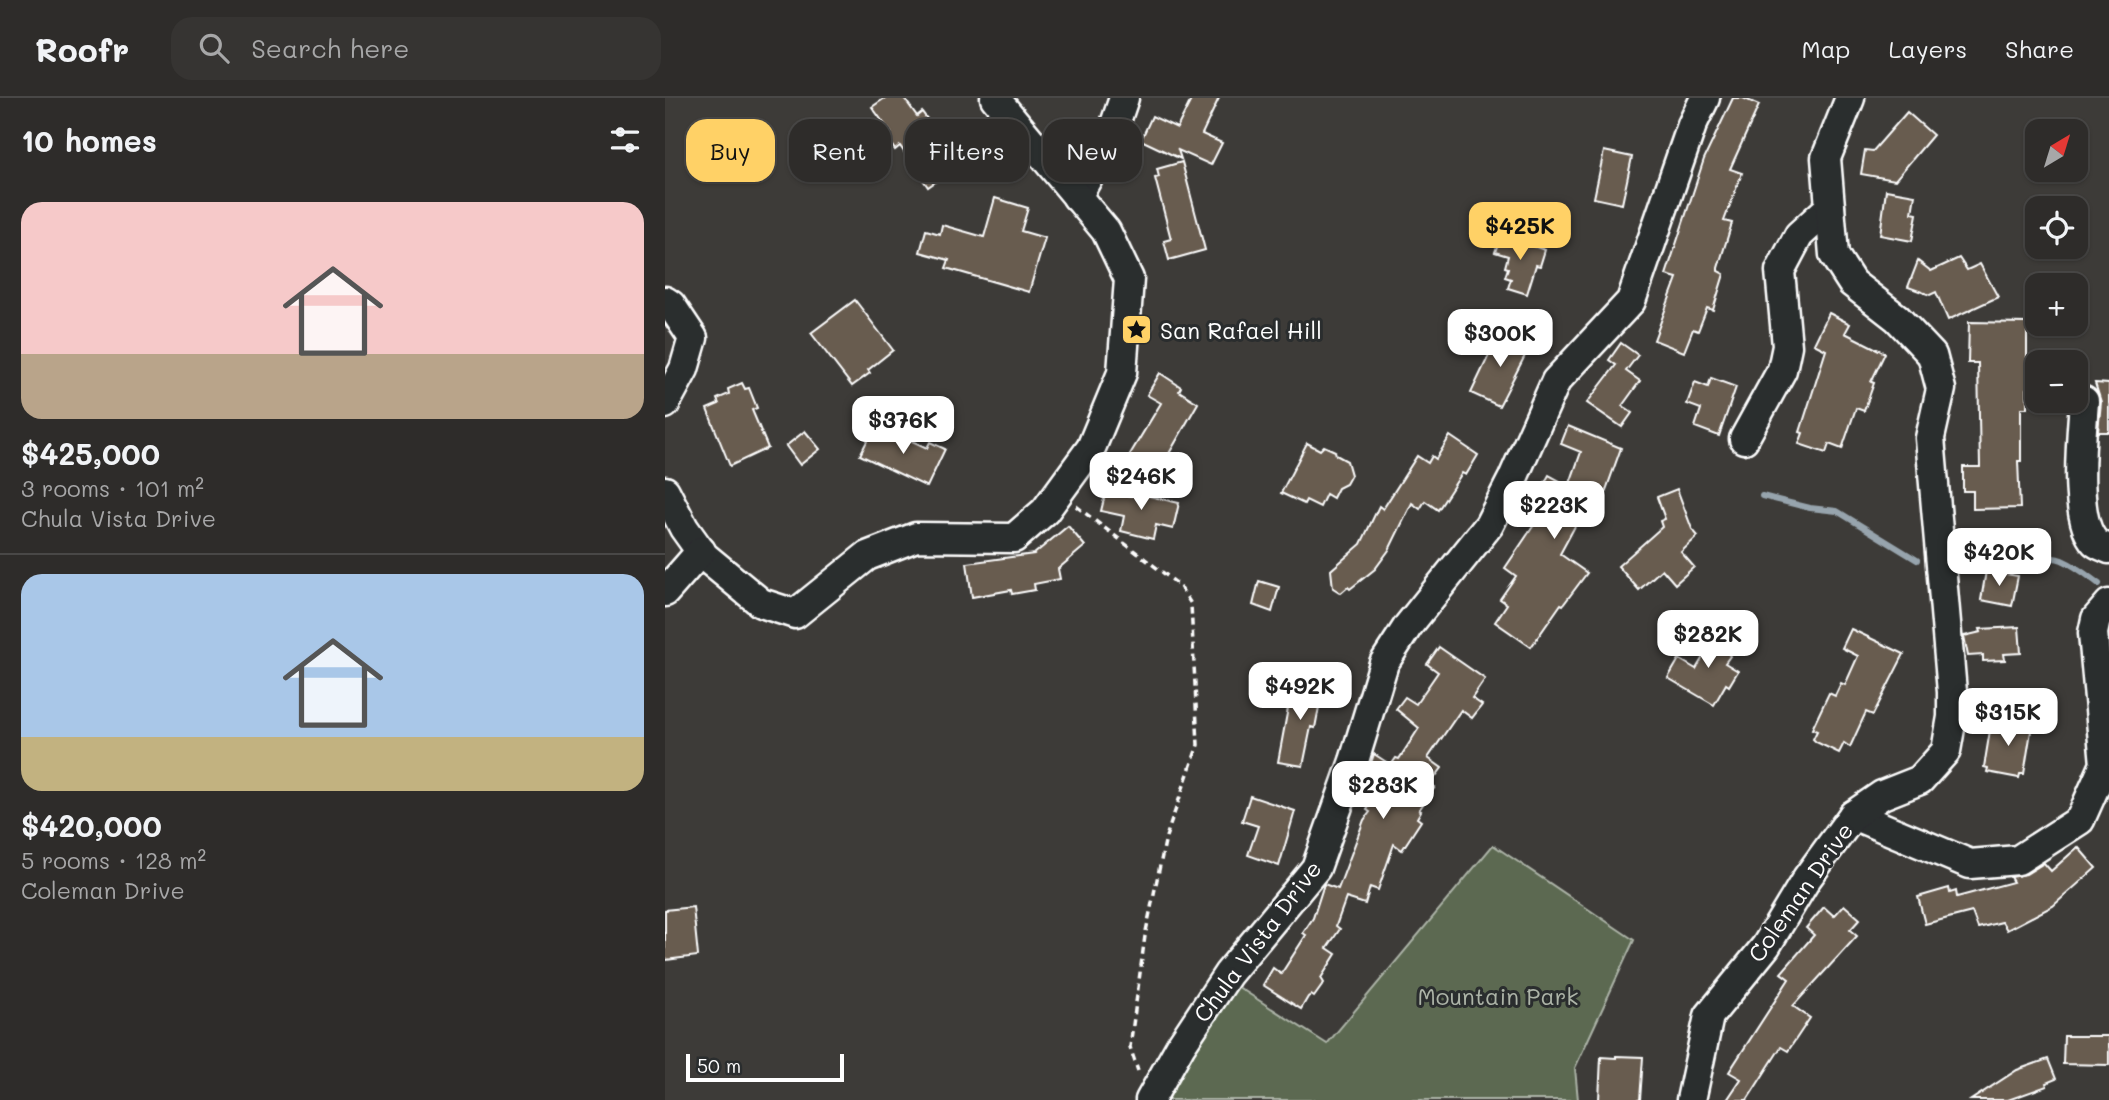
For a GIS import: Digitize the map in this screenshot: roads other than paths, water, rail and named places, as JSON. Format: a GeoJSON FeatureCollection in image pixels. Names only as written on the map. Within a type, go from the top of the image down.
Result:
{"type":"FeatureCollection","features":[{"type":"Feature","properties":{"kind":"street"},"geometry":{"type":"LineString","coordinates":[[665,491],[684,528],[701,551],[761,603],[795,614],[867,556],[916,537],[1014,538],[1045,511],[1091,448],[1122,373],[1129,279],[1106,231],[995,98]]}},
{"type":"Feature","properties":{"kind":"street"},"geometry":{"type":"LineString","coordinates":[[1077,197],[1111,136],[1124,98]]}},
{"type":"Feature","properties":{"kind":"street","name":"Chula Vista Drive"},"geometry":{"type":"LineString","coordinates":[[1150,1100],[1181,1045],[1228,974],[1317,868],[1384,663],[1408,626],[1489,525],[1556,381],[1632,301],[1692,125],[1705,98]]}},
{"type":"Feature","properties":{"kind":"street","name":"Coleman Drive"},"geometry":{"type":"LineString","coordinates":[[1691,1100],[1709,1016],[1766,946],[1807,878],[1853,816],[1882,795],[1920,780],[1946,751],[1952,717],[1930,438],[1941,390],[1932,355],[1897,318],[1852,283],[1834,255],[1826,158],[1850,98]]}},
{"type":"Feature","properties":{"kind":"street"},"geometry":{"type":"LineString","coordinates":[[1744,439],[1782,370],[1787,346],[1780,271],[1799,234],[1830,207]]}},
{"type":"Feature","properties":{"kind":"street"},"geometry":{"type":"LineString","coordinates":[[665,301],[671,305],[692,338],[684,369],[665,404]]}},
{"type":"Feature","properties":{"kind":"street"},"geometry":{"type":"LineString","coordinates":[[2083,413],[2081,472],[2083,519],[2095,542],[2109,549]]}},
{"type":"Feature","properties":{"kind":"street"},"geometry":{"type":"LineString","coordinates":[[665,593],[701,551]]}},
{"type":"Feature","properties":{"kind":"street"},"geometry":{"type":"LineString","coordinates":[[1853,816],[1970,863],[2018,860],[2080,820],[2105,764],[2093,633],[2096,619],[2109,604]]}},
{"type":"Feature","properties":{"kind":"waterway"},"geometry":{"type":"LineString","coordinates":[[1762,496],[1810,508],[1837,511],[1917,560]]}},
{"type":"Feature","properties":{"kind":"waterway"},"geometry":{"type":"LineString","coordinates":[[1954,564],[2025,557],[2052,558],[2072,565],[2099,584]]}},
{"type":"Feature","properties":{"kind":"place","name":"San Rafael Hill"},"geometry":{"type":"Point","coordinates":[1137,330]}},
{"type":"Feature","properties":{"kind":"park label","name":"Mountain Park"},"geometry":{"type":"Point","coordinates":[1498,996]}}]}
